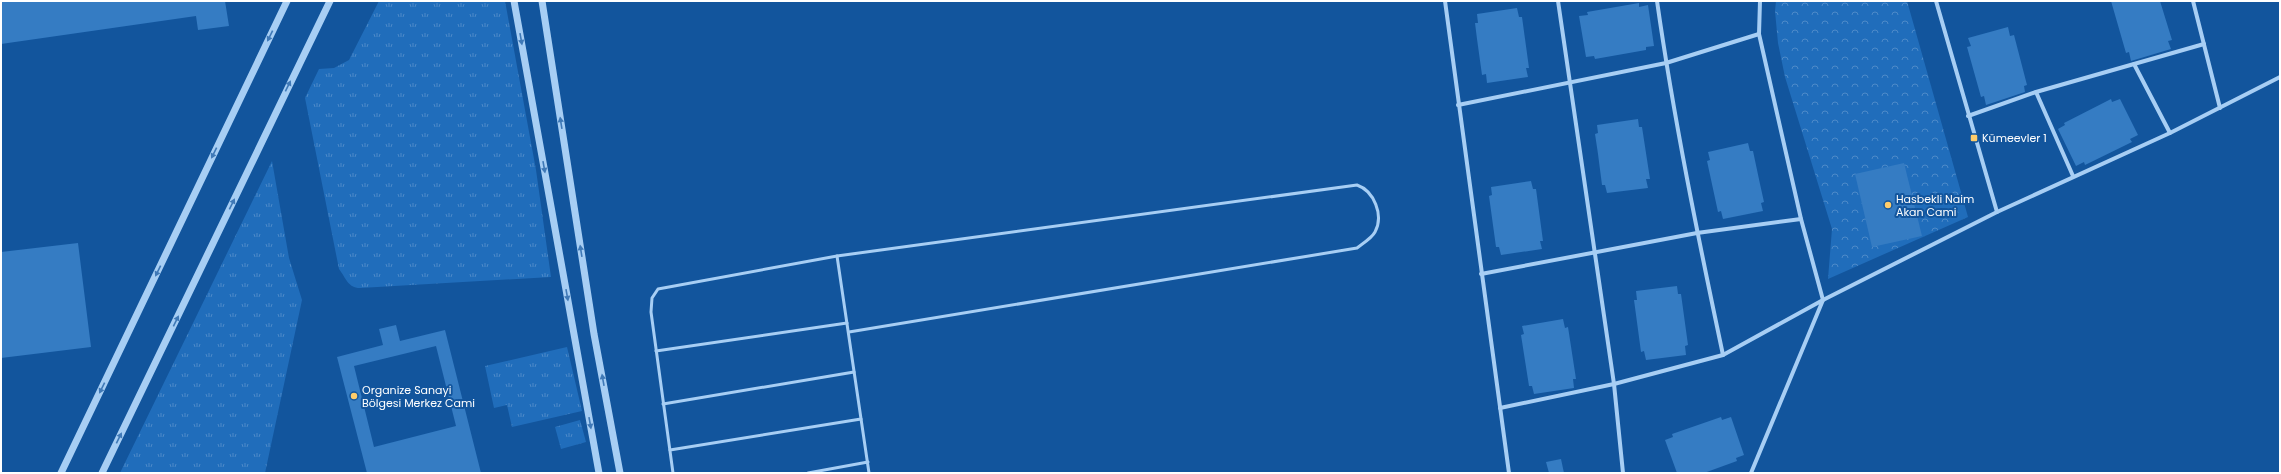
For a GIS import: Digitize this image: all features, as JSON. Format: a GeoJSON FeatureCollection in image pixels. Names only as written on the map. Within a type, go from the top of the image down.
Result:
{"type":"FeatureCollection","features":[{"type":"Feature","properties":{"kind":"street"},"geometry":{"type":"LineString","coordinates":[[61,473],[287,1]]}},
{"type":"Feature","properties":{"kind":"street"},"geometry":{"type":"LineString","coordinates":[[102,473],[330,1]]}},
{"type":"Feature","properties":{"kind":"street"},"geometry":{"type":"LineString","coordinates":[[514,1],[600,473]]}},
{"type":"Feature","properties":{"kind":"street"},"geometry":{"type":"LineString","coordinates":[[542,1],[594,334],[620,473]]}},
{"type":"Feature","properties":{"kind":"street"},"geometry":{"type":"LineString","coordinates":[[1445,1],[1480,274],[1509,473]]}},
{"type":"Feature","properties":{"kind":"street"},"geometry":{"type":"LineString","coordinates":[[1558,1],[1569,84],[1596,252],[1614,384],[1623,473]]}},
{"type":"Feature","properties":{"kind":"street"},"geometry":{"type":"LineString","coordinates":[[1657,1],[1666,63],[1697,234],[1723,355]]}},
{"type":"Feature","properties":{"kind":"street"},"geometry":{"type":"LineString","coordinates":[[1751,473],[1823,300],[1801,219],[1759,34],[1760,1]]}},
{"type":"Feature","properties":{"kind":"street"},"geometry":{"type":"LineString","coordinates":[[1936,1],[1997,212]]}},
{"type":"Feature","properties":{"kind":"street"},"geometry":{"type":"LineString","coordinates":[[2193,1],[2220,108]]}},
{"type":"Feature","properties":{"kind":"street"},"geometry":{"type":"LineString","coordinates":[[1458,105],[1569,84],[1666,63],[1759,34]]}},
{"type":"Feature","properties":{"kind":"street"},"geometry":{"type":"LineString","coordinates":[[1968,116],[2036,92],[2204,44]]}},
{"type":"Feature","properties":{"kind":"street"},"geometry":{"type":"LineString","coordinates":[[2134,64],[2170,133]]}},
{"type":"Feature","properties":{"kind":"street"},"geometry":{"type":"LineString","coordinates":[[1500,408],[1614,384],[1723,355],[1823,300],[1997,212],[2170,133],[2280,77]]}},
{"type":"Feature","properties":{"kind":"street"},"geometry":{"type":"LineString","coordinates":[[2036,92],[2073,176]]}},
{"type":"Feature","properties":{"kind":"street"},"geometry":{"type":"LineString","coordinates":[[1480,274],[1697,234],[1801,219]]}},
{"type":"Feature","properties":{"kind":"lane"},"geometry":{"type":"LineString","coordinates":[[673,473],[651,312],[652,298],[658,290],[837,256],[1357,185],[1364,188],[1373,197],[1377,212],[1378,222],[1375,233],[1357,248],[848,332]]}},
{"type":"Feature","properties":{"kind":"lane"},"geometry":{"type":"LineString","coordinates":[[837,256],[869,473]]}},
{"type":"Feature","properties":{"kind":"lane"},"geometry":{"type":"LineString","coordinates":[[656,350],[847,323]]}},
{"type":"Feature","properties":{"kind":"lane"},"geometry":{"type":"LineString","coordinates":[[664,404],[854,372]]}},
{"type":"Feature","properties":{"kind":"lane"},"geometry":{"type":"LineString","coordinates":[[670,450],[861,418]]}},
{"type":"Feature","properties":{"kind":"lane"},"geometry":{"type":"LineString","coordinates":[[808,473],[868,462]]}},
{"type":"Feature","properties":{"kind":"green space"},"geometry":{"type":"Polygon","coordinates":[[[379,1],[505,1],[536,170],[551,277],[356,288],[348,282],[339,269],[305,98],[319,69],[334,68],[349,60],[379,1]]]}},
{"type":"Feature","properties":{"kind":"green space"},"geometry":{"type":"Polygon","coordinates":[[[1776,1],[1907,1],[1968,217],[1828,279],[1832,229],[1785,77],[1778,43],[1775,11],[1776,1]]]}},
{"type":"Feature","properties":{"kind":"green space"},"geometry":{"type":"Polygon","coordinates":[[[272,161],[289,258],[302,300],[265,473],[120,473],[272,161]]]}},
{"type":"Feature","properties":{"kind":"green space"},"geometry":{"type":"Polygon","coordinates":[[[567,347],[582,411],[512,427],[507,405],[494,408],[485,366],[567,347]]]}},
{"type":"Feature","properties":{"kind":"green space"},"geometry":{"type":"Polygon","coordinates":[[[580,420],[586,442],[561,449],[555,427],[580,420]]]}},
{"type":"Feature","properties":{"kind":"building"},"geometry":{"type":"Polygon","coordinates":[[[1,1],[225,1],[229,26],[198,30],[196,16],[1,44],[1,1]]]}},
{"type":"Feature","properties":{"kind":"building"},"geometry":{"type":"Polygon","coordinates":[[[2111,1],[2160,1],[2172,40],[2168,41],[2171,49],[2131,61],[2129,52],[2126,53],[2111,1]]]}},
{"type":"Feature","properties":{"kind":"building"},"geometry":{"type":"Polygon","coordinates":[[[1639,3],[1639,7],[1648,5],[1654,46],[1646,47],[1646,50],[1595,59],[1594,56],[1586,57],[1579,16],[1588,15],[1587,12],[1639,3]]]}},
{"type":"Feature","properties":{"kind":"building"},"geometry":{"type":"Polygon","coordinates":[[[1517,8],[1519,17],[1522,17],[1529,68],[1526,68],[1528,77],[1487,83],[1486,74],[1482,75],[1475,23],[1478,23],[1477,14],[1517,8]]]}},
{"type":"Feature","properties":{"kind":"building"},"geometry":{"type":"Polygon","coordinates":[[[2008,27],[2010,36],[2014,35],[2027,85],[2024,86],[2025,92],[1986,105],[1984,96],[1981,97],[1967,47],[1971,46],[1968,38],[2008,27]]]}},
{"type":"Feature","properties":{"kind":"building"},"geometry":{"type":"Polygon","coordinates":[[[2111,99],[2112,102],[2120,99],[2138,135],[2130,139],[2132,142],[2085,165],[2084,162],[2076,166],[2058,129],[2065,125],[2064,123],[2111,99]]]}},
{"type":"Feature","properties":{"kind":"building"},"geometry":{"type":"Polygon","coordinates":[[[1638,119],[1639,127],[1642,127],[1650,179],[1646,179],[1648,188],[1607,193],[1605,185],[1602,185],[1595,134],[1598,133],[1597,125],[1638,119]]]}},
{"type":"Feature","properties":{"kind":"building"},"geometry":{"type":"Polygon","coordinates":[[[1748,143],[1750,151],[1753,151],[1764,202],[1761,203],[1763,211],[1723,219],[1721,211],[1718,212],[1707,161],[1710,160],[1708,152],[1748,143]]]}},
{"type":"Feature","properties":{"kind":"building","name":"Hasbekli Naim Akan Cami"},"geometry":{"type":"Polygon","coordinates":[[[1904,163],[1922,236],[1872,247],[1855,174],[1904,163]]]}},
{"type":"Feature","properties":{"kind":"building"},"geometry":{"type":"Polygon","coordinates":[[[1531,181],[1533,189],[1536,189],[1543,241],[1540,241],[1542,249],[1501,255],[1499,247],[1496,247],[1489,196],[1492,195],[1491,187],[1531,181]]]}},
{"type":"Feature","properties":{"kind":"building"},"geometry":{"type":"Polygon","coordinates":[[[78,243],[91,347],[1,358],[1,252],[78,243]]]}},
{"type":"Feature","properties":{"kind":"building"},"geometry":{"type":"Polygon","coordinates":[[[1677,286],[1678,294],[1681,294],[1688,345],[1685,346],[1686,355],[1646,360],[1644,351],[1641,352],[1634,300],[1637,300],[1636,291],[1677,286]]]}},
{"type":"Feature","properties":{"kind":"building"},"geometry":{"type":"Polygon","coordinates":[[[1563,319],[1565,328],[1568,327],[1576,379],[1573,379],[1574,388],[1534,394],[1532,386],[1529,386],[1521,335],[1524,334],[1522,326],[1563,319]]]}},
{"type":"Feature","properties":{"kind":"building","name":"Organize Sanayi Bölgesi Merkez Cami"},"geometry":{"type":"Polygon","coordinates":[[[396,325],[400,341],[445,330],[481,473],[367,473],[337,357],[383,345],[379,329],[396,325]],[[436,346],[354,366],[374,447],[456,426],[436,346]]]}},
{"type":"Feature","properties":{"kind":"building"},"geometry":{"type":"Polygon","coordinates":[[[1721,417],[1722,420],[1731,417],[1744,455],[1736,458],[1737,461],[1704,473],[1677,473],[1665,440],[1673,437],[1672,434],[1721,417]]]}},
{"type":"Feature","properties":{"kind":"building"},"geometry":{"type":"Polygon","coordinates":[[[1561,459],[1564,473],[1549,473],[1546,462],[1561,459]]]}},
{"type":"Feature","properties":{"kind":"place","name":"Kümeevler 1"},"geometry":{"type":"Point","coordinates":[1974,138]}},
{"type":"Feature","properties":{"kind":"place","name":"Hasbekli Naim Akan Cami"},"geometry":{"type":"Point","coordinates":[1888,205]}},
{"type":"Feature","properties":{"kind":"place","name":"Organize Sanayi Bölgesi Merkez Cami"},"geometry":{"type":"Point","coordinates":[354,396]}}]}
